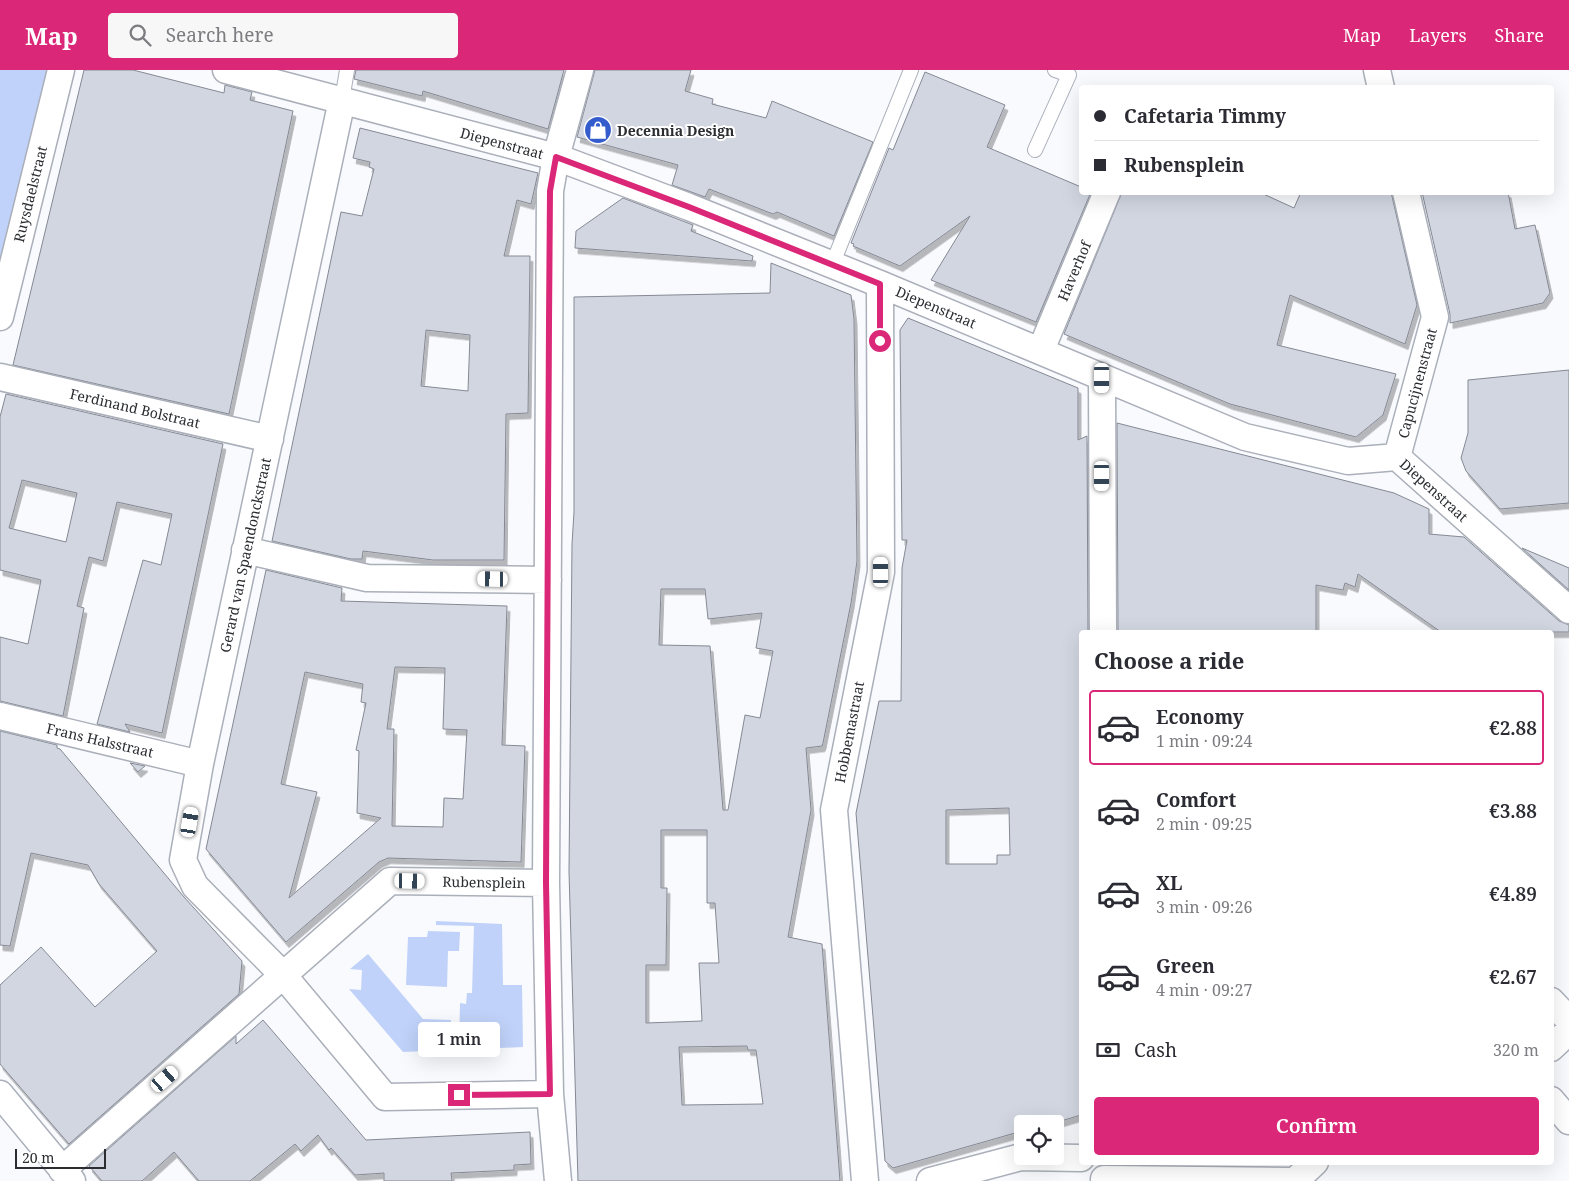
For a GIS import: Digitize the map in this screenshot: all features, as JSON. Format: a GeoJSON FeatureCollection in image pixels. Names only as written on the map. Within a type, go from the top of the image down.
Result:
{"type":"FeatureCollection","features":[{"type":"Feature","properties":{"kind":"street","name":"Ruysdaelstraat"},"geometry":{"type":"LineString","coordinates":[[0,317],[61,70]]}},
{"type":"Feature","properties":{"kind":"street","name":"Diepenstraat"},"geometry":{"type":"LineString","coordinates":[[226,70],[556,157],[689,207],[880,284],[1245,437],[1348,461],[1397,457],[1569,610]]}},
{"type":"Feature","properties":{"kind":"street"},"geometry":{"type":"LineString","coordinates":[[546,883],[550,191],[556,157],[580,70]]}},
{"type":"Feature","properties":{"kind":"street"},"geometry":{"type":"LineString","coordinates":[[1377,70],[1380,85]]}},
{"type":"Feature","properties":{"kind":"street","name":"Gerard van Spaendonckstraat"},"geometry":{"type":"LineString","coordinates":[[283,975],[194,886],[183,860],[200,764],[342,100]]}},
{"type":"Feature","properties":{"kind":"street","name":"Haverhof"},"geometry":{"type":"LineString","coordinates":[[1041,350],[1106,195]]}},
{"type":"Feature","properties":{"kind":"street","name":"Capucijnenstraat"},"geometry":{"type":"LineString","coordinates":[[1397,457],[1435,316],[1407,195]]}},
{"type":"Feature","properties":{"kind":"street","name":"Hobbemastraat"},"geometry":{"type":"LineString","coordinates":[[865,1181],[834,810],[881,572],[880,284]]}},
{"type":"Feature","properties":{"kind":"street","name":"Ferdinand Bolstraat"},"geometry":{"type":"LineString","coordinates":[[0,377],[270,438]]}},
{"type":"Feature","properties":{"kind":"street"},"geometry":{"type":"LineString","coordinates":[[1102,378],[1103,630]]}},
{"type":"Feature","properties":{"kind":"street"},"geometry":{"type":"LineString","coordinates":[[245,550],[367,578],[548,580]]}},
{"type":"Feature","properties":{"kind":"street","name":"Frans Halsstraat"},"geometry":{"type":"LineString","coordinates":[[0,716],[200,764]]}},
{"type":"Feature","properties":{"kind":"street","name":"Rubensplein"},"geometry":{"type":"LineString","coordinates":[[67,1176],[283,975],[390,880],[546,883],[550,1094],[558,1181]]}},
{"type":"Feature","properties":{"kind":"street"},"geometry":{"type":"LineString","coordinates":[[283,975],[385,1097],[550,1094]]}},
{"type":"Feature","properties":{"kind":"street"},"geometry":{"type":"LineString","coordinates":[[1554,1004],[1569,1020]]}},
{"type":"Feature","properties":{"kind":"street"},"geometry":{"type":"LineString","coordinates":[[1554,1045],[1569,1031]]}},
{"type":"Feature","properties":{"kind":"street"},"geometry":{"type":"LineString","coordinates":[[0,1094],[67,1176]]}},
{"type":"Feature","properties":{"kind":"street"},"geometry":{"type":"LineString","coordinates":[[1554,1104],[1569,1121]]}},
{"type":"Feature","properties":{"kind":"street"},"geometry":{"type":"LineString","coordinates":[[930,1181],[1021,1157],[1079,1158]]}},
{"type":"Feature","properties":{"kind":"street"},"geometry":{"type":"LineString","coordinates":[[1104,1174],[1295,1181],[1312,1165]]}},
{"type":"Feature","properties":{"kind":"lane"},"geometry":{"type":"LineString","coordinates":[[342,100],[347,70]]}},
{"type":"Feature","properties":{"kind":"lane"},"geometry":{"type":"LineString","coordinates":[[832,265],[911,70]]}},
{"type":"Feature","properties":{"kind":"lane"},"geometry":{"type":"LineString","coordinates":[[1035,150],[1069,75],[1055,70]]}},
{"type":"Feature","properties":{"kind":"shaded area"},"geometry":{"type":"Polygon","coordinates":[[[0,70],[49,70],[0,273],[0,70]]]}},
{"type":"Feature","properties":{"kind":"shaded area"},"geometry":{"type":"Polygon","coordinates":[[[436,921],[502,924],[503,985],[522,985],[523,1047],[459,1050],[460,1003],[466,1004],[467,993],[472,993],[474,926],[436,925],[436,921]]]}},
{"type":"Feature","properties":{"kind":"shaded area"},"geometry":{"type":"Polygon","coordinates":[[[428,931],[460,932],[459,951],[448,951],[447,987],[406,985],[408,937],[427,937],[428,931]]]}},
{"type":"Feature","properties":{"kind":"shaded area"},"geometry":{"type":"Polygon","coordinates":[[[368,954],[423,1019],[451,1020],[450,1050],[403,1052],[349,989],[361,990],[362,970],[350,969],[368,954]]]}},
{"type":"Feature","properties":{"kind":"building"},"geometry":{"type":"Polygon","coordinates":[[[84,70],[133,70],[224,93],[225,85],[252,92],[250,100],[293,111],[229,414],[13,365],[84,70]]]}},
{"type":"Feature","properties":{"kind":"building"},"geometry":{"type":"Polygon","coordinates":[[[356,70],[564,70],[548,129],[423,91],[422,96],[354,79],[356,70]]]}},
{"type":"Feature","properties":{"kind":"building"},"geometry":{"type":"Polygon","coordinates":[[[595,70],[691,70],[685,91],[713,99],[712,104],[766,118],[772,101],[873,142],[834,236],[777,212],[773,214],[709,189],[705,197],[672,185],[678,165],[577,137],[595,70]]]}},
{"type":"Feature","properties":{"kind":"building"},"geometry":{"type":"Polygon","coordinates":[[[925,72],[1005,105],[987,147],[1079,186],[1079,195],[1090,195],[1036,322],[931,280],[970,216],[900,266],[853,246],[854,244],[851,243],[889,148],[893,150],[925,72]]]}},
{"type":"Feature","properties":{"kind":"building"},"geometry":{"type":"Polygon","coordinates":[[[360,128],[538,173],[531,204],[517,200],[504,256],[530,256],[528,413],[506,414],[504,560],[433,560],[363,551],[362,559],[351,559],[272,541],[341,212],[362,216],[374,169],[369,167],[370,162],[353,158],[360,128]],[[426,330],[421,386],[468,391],[470,335],[426,330]]]}},
{"type":"Feature","properties":{"kind":"building"},"geometry":{"type":"Polygon","coordinates":[[[1121,195],[1266,195],[1294,208],[1300,195],[1392,195],[1417,305],[1405,344],[1290,295],[1277,345],[1396,374],[1383,415],[1356,437],[1230,404],[1064,334],[1121,195]]]}},
{"type":"Feature","properties":{"kind":"building"},"geometry":{"type":"Polygon","coordinates":[[[1423,195],[1509,195],[1515,229],[1535,225],[1550,293],[1543,303],[1450,323],[1450,314],[1423,195]]]}},
{"type":"Feature","properties":{"kind":"building"},"geometry":{"type":"Polygon","coordinates":[[[623,198],[693,225],[691,231],[753,256],[752,261],[575,248],[576,231],[623,198]]]}},
{"type":"Feature","properties":{"kind":"building"},"geometry":{"type":"Polygon","coordinates":[[[771,263],[851,295],[854,319],[857,561],[851,603],[823,743],[822,746],[806,748],[811,810],[788,937],[822,944],[840,1181],[578,1181],[569,872],[572,544],[574,512],[574,297],[770,293],[771,263]],[[661,589],[659,645],[710,646],[723,810],[728,810],[745,715],[760,718],[773,651],[756,648],[762,613],[708,619],[705,589],[661,589]],[[661,830],[661,888],[667,888],[666,965],[646,965],[646,1023],[702,1021],[699,963],[719,963],[715,903],[707,903],[707,830],[661,830]],[[747,1046],[679,1047],[682,1105],[763,1104],[756,1050],[748,1050],[747,1046]]]}},
{"type":"Feature","properties":{"kind":"building"},"geometry":{"type":"Polygon","coordinates":[[[908,318],[1078,388],[1078,440],[1087,436],[1088,630],[1079,630],[1079,1116],[1064,1120],[1064,1115],[1014,1115],[1014,1133],[893,1168],[885,1161],[856,813],[879,701],[901,701],[902,568],[907,540],[902,540],[900,330],[908,318]],[[1009,808],[946,810],[946,864],[997,864],[997,855],[1010,855],[1009,808]]]}},
{"type":"Feature","properties":{"kind":"building"},"geometry":{"type":"Polygon","coordinates":[[[1569,370],[1569,503],[1500,509],[1466,471],[1461,458],[1468,433],[1468,380],[1569,370]]]}},
{"type":"Feature","properties":{"kind":"building"},"geometry":{"type":"Polygon","coordinates":[[[6,394],[223,444],[162,733],[125,724],[130,732],[97,724],[143,560],[161,565],[172,514],[117,502],[103,561],[89,557],[77,606],[84,608],[63,716],[0,701],[0,637],[28,644],[41,580],[0,570],[0,417],[6,394]],[[22,480],[9,528],[66,542],[77,493],[22,480]]]}},
{"type":"Feature","properties":{"kind":"building"},"geometry":{"type":"Polygon","coordinates":[[[1117,423],[1394,493],[1429,509],[1429,534],[1464,537],[1559,621],[1569,625],[1569,632],[1554,632],[1554,630],[1438,630],[1358,574],[1355,587],[1345,583],[1343,590],[1316,585],[1316,630],[1118,630],[1117,423]]]}},
{"type":"Feature","properties":{"kind":"building"},"geometry":{"type":"Polygon","coordinates":[[[1522,548],[1569,568],[1569,590],[1522,548]]]}},
{"type":"Feature","properties":{"kind":"building"},"geometry":{"type":"Polygon","coordinates":[[[266,570],[342,588],[341,601],[507,606],[502,745],[525,746],[521,862],[388,858],[379,862],[286,942],[206,849],[266,570]],[[395,667],[387,729],[394,729],[392,826],[443,827],[444,798],[463,799],[467,730],[443,729],[445,668],[395,667]],[[305,672],[281,784],[317,792],[289,898],[381,818],[357,813],[359,751],[356,750],[366,703],[361,702],[363,684],[305,672]]]}},
{"type":"Feature","properties":{"kind":"building"},"geometry":{"type":"Polygon","coordinates":[[[0,731],[57,745],[57,748],[60,749],[184,897],[242,961],[239,994],[69,1144],[0,1064],[0,985],[41,947],[95,1007],[157,951],[99,884],[88,865],[31,853],[10,946],[0,945],[0,731]]]}},
{"type":"Feature","properties":{"kind":"building"},"geometry":{"type":"Polygon","coordinates":[[[130,763],[145,766],[138,772],[130,763]]]}},
{"type":"Feature","properties":{"kind":"building"},"geometry":{"type":"Polygon","coordinates":[[[263,1020],[366,1140],[530,1132],[531,1164],[514,1165],[514,1170],[451,1173],[452,1181],[384,1181],[384,1173],[355,1175],[331,1148],[329,1150],[318,1135],[301,1151],[295,1144],[250,1181],[199,1181],[174,1152],[142,1181],[102,1181],[89,1166],[236,1036],[236,1044],[263,1020]]]}},
{"type":"Feature","properties":{"kind":"place","name":"Decennia Design"},"geometry":{"type":"Point","coordinates":[598,130]}},
{"type":"Feature","properties":{"kind":"route"},"geometry":{"type":"LineString","coordinates":[[459,1095],[550,1094],[546,883],[549,323],[550,191],[556,157],[689,207],[880,284],[880,341]]}}]}
